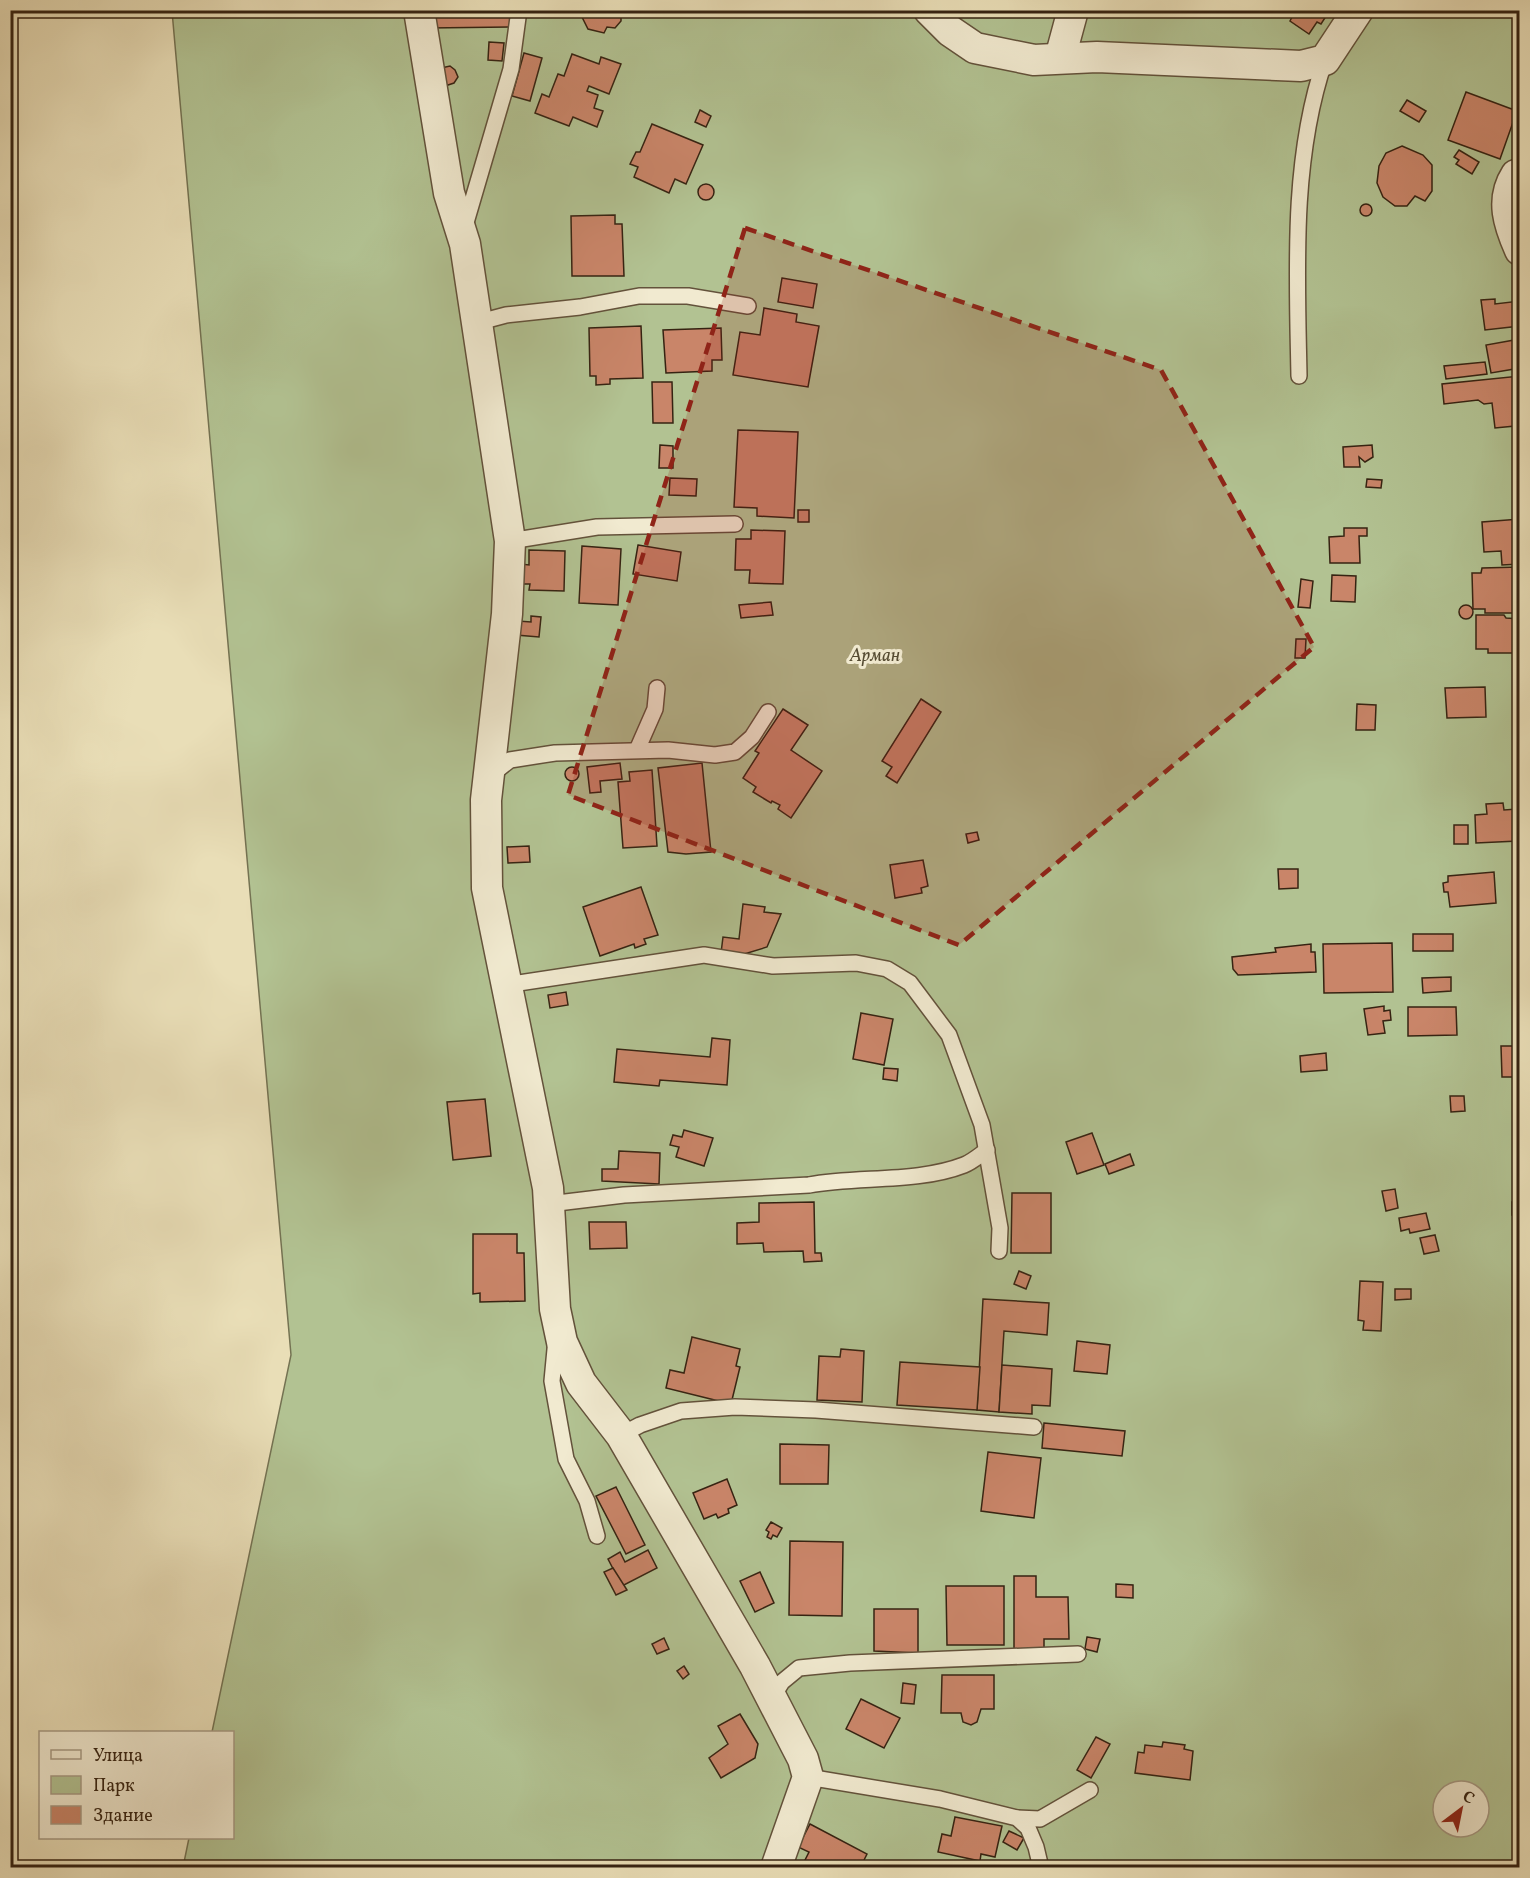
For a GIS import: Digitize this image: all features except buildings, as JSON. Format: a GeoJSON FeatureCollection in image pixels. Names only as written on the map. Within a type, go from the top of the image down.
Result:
{"type":"FeatureCollection","features":[{"type":"Feature","properties":{"kind":"street"},"geometry":{"type":"LineString","coordinates":[[419,10],[449,193],[463,235],[510,541],[507,614],[488,777],[486,888],[548,1188],[558,1324],[562,1342],[581,1383],[621,1435],[772,1698],[803,1759],[808,1777],[776,1868]]}},
{"type":"Feature","properties":{"kind":"street"},"geometry":{"type":"LineString","coordinates":[[929,10],[950,31],[975,48],[1034,60],[1097,57],[1302,66],[1325,60],[1358,10]]}},
{"type":"Feature","properties":{"kind":"street"},"geometry":{"type":"LineString","coordinates":[[1060,58],[1073,10]]}},
{"type":"Feature","properties":{"kind":"street"},"geometry":{"type":"LineString","coordinates":[[1520,175],[1516,175],[1512,180],[1507,196],[1508,223],[1520,250]]}},
{"type":"Feature","properties":{"kind":"lane"},"geometry":{"type":"LineString","coordinates":[[463,235],[470,202],[511,69],[519,10]]}},
{"type":"Feature","properties":{"kind":"lane"},"geometry":{"type":"LineString","coordinates":[[1299,376],[1297,295],[1301,196],[1308,130],[1325,60]]}},
{"type":"Feature","properties":{"kind":"lane"},"geometry":{"type":"LineString","coordinates":[[476,323],[506,315],[580,307],[639,296],[688,296],[748,306]]}},
{"type":"Feature","properties":{"kind":"lane"},"geometry":{"type":"LineString","coordinates":[[510,541],[597,527],[735,524]]}},
{"type":"Feature","properties":{"kind":"lane"},"geometry":{"type":"LineString","coordinates":[[638,750],[655,709],[657,688]]}},
{"type":"Feature","properties":{"kind":"lane"},"geometry":{"type":"LineString","coordinates":[[488,777],[510,760],[555,753],[638,750],[715,755],[735,752],[752,737],[768,712]]}},
{"type":"Feature","properties":{"kind":"lane"},"geometry":{"type":"LineString","coordinates":[[506,985],[704,955],[773,966],[856,963],[887,969],[910,983],[949,1035],[982,1125],[1000,1228],[999,1251]]}},
{"type":"Feature","properties":{"kind":"lane"},"geometry":{"type":"LineString","coordinates":[[549,1204],[624,1195],[809,1185],[839,1179],[942,1172],[967,1165],[987,1150]]}},
{"type":"Feature","properties":{"kind":"lane"},"geometry":{"type":"LineString","coordinates":[[558,1324],[552,1381],[566,1460],[587,1501],[597,1536]]}},
{"type":"Feature","properties":{"kind":"lane"},"geometry":{"type":"LineString","coordinates":[[621,1435],[640,1425],[681,1411],[735,1407],[816,1410],[1034,1427]]}},
{"type":"Feature","properties":{"kind":"lane"},"geometry":{"type":"LineString","coordinates":[[772,1698],[782,1683],[799,1668],[850,1663],[1078,1654]]}},
{"type":"Feature","properties":{"kind":"lane"},"geometry":{"type":"LineString","coordinates":[[808,1777],[940,1799],[1017,1818],[1040,1819],[1090,1790]]}},
{"type":"Feature","properties":{"kind":"lane"},"geometry":{"type":"LineString","coordinates":[[1017,1818],[1028,1828],[1036,1846],[1041,1868]]}},
{"type":"Feature","properties":{"kind":"highlighted area"},"geometry":{"type":"Polygon","coordinates":[[[745,228],[1161,370],[1314,647],[959,945],[568,795],[745,228]]]}},
{"type":"Feature","properties":{"kind":"green space","name":"Арман"},"geometry":{"type":"Polygon","coordinates":[[[172,11],[1519,11],[1519,1867],[183,1867],[189,1839],[234,1839],[234,1731],[212,1731],[291,1355],[172,11]]]}}]}
